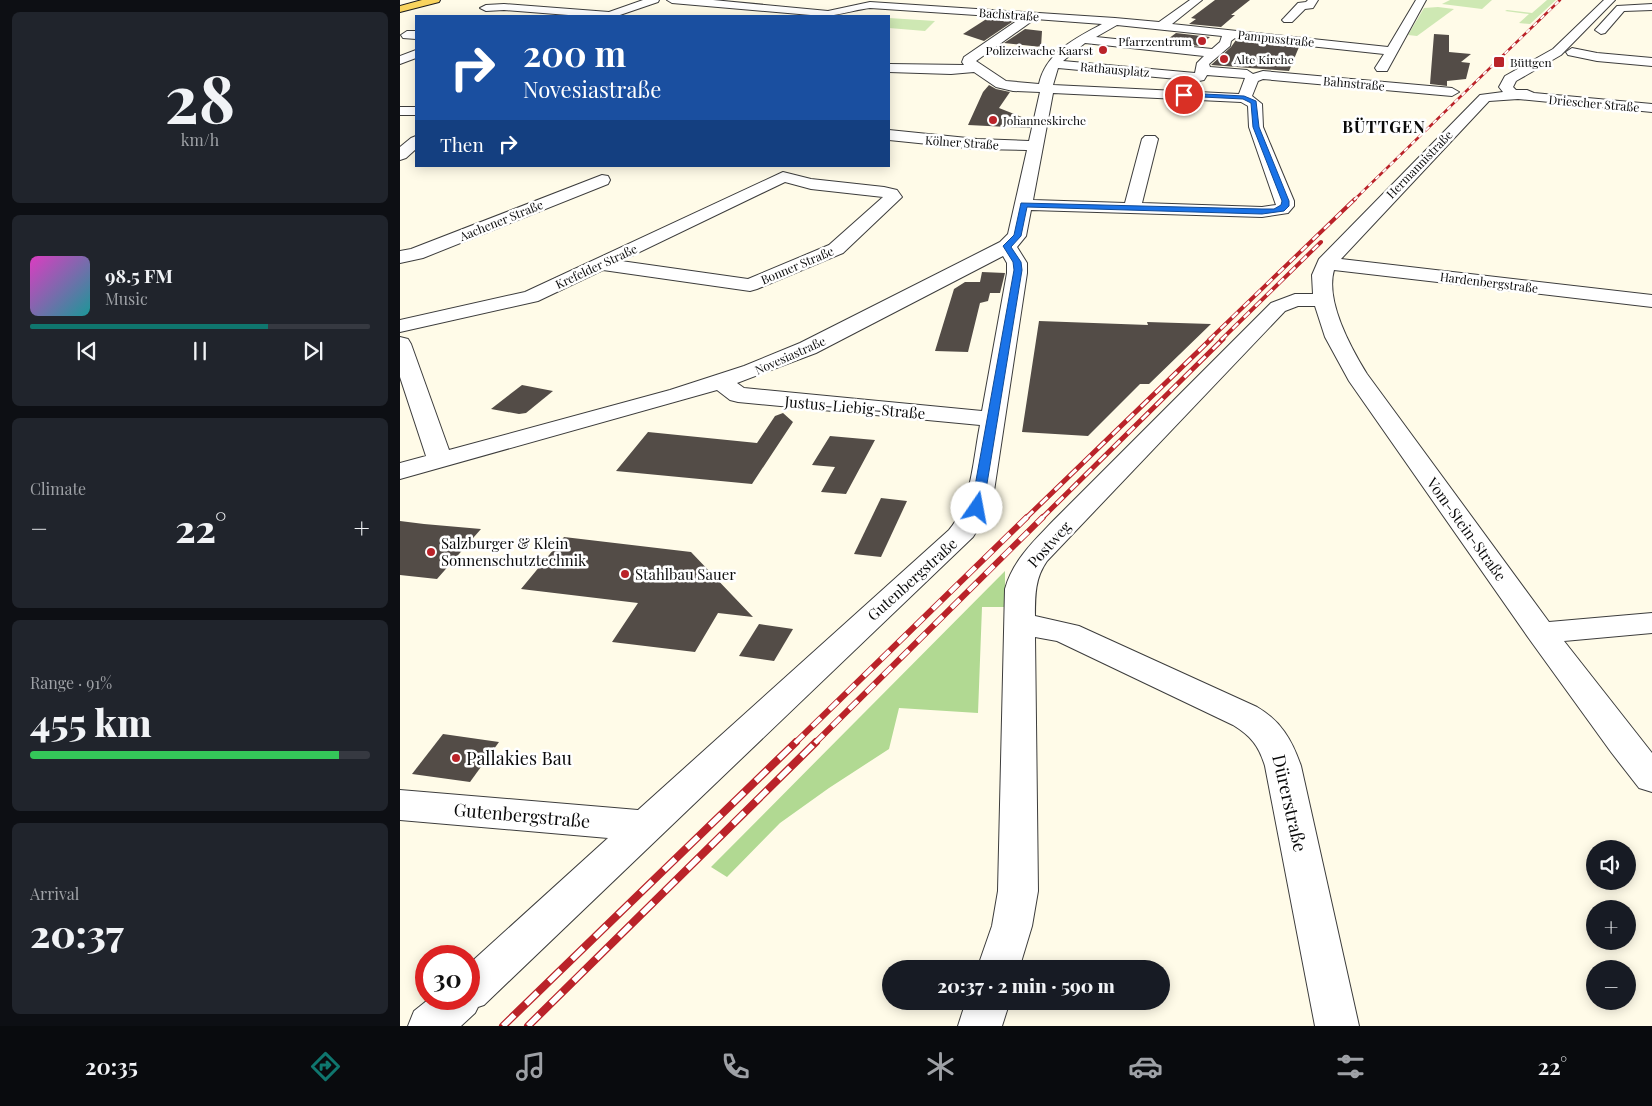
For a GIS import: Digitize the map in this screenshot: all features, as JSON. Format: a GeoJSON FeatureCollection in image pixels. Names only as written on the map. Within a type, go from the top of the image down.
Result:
{"type":"FeatureCollection","features":[{"type":"Feature","properties":{"kind":"main road"},"geometry":{"type":"LineString","coordinates":[[400,9],[435,0]]}},
{"type":"Feature","properties":{"kind":"street"},"geometry":{"type":"LineString","coordinates":[[611,15],[654,0]]}},
{"type":"Feature","properties":{"kind":"street"},"geometry":{"type":"LineString","coordinates":[[672,0],[788,9],[829,15]]}},
{"type":"Feature","properties":{"kind":"street"},"geometry":{"type":"LineString","coordinates":[[743,6],[756,0]]}},
{"type":"Feature","properties":{"kind":"street"},"geometry":{"type":"LineString","coordinates":[[788,9],[805,0]]}},
{"type":"Feature","properties":{"kind":"street"},"geometry":{"type":"LineString","coordinates":[[1161,26],[1197,0]]}},
{"type":"Feature","properties":{"kind":"street"},"geometry":{"type":"LineString","coordinates":[[1288,20],[1302,5],[1309,6],[1313,0]]}},
{"type":"Feature","properties":{"kind":"street"},"geometry":{"type":"LineString","coordinates":[[1374,85],[1390,51],[1420,0]]}},
{"type":"Feature","properties":{"kind":"street"},"geometry":{"type":"LineString","coordinates":[[1526,96],[1507,89],[1505,85],[1523,71],[1556,52],[1610,0]]}},
{"type":"Feature","properties":{"kind":"street","name":"Bachstraße"},"geometry":{"type":"LineString","coordinates":[[829,15],[854,7],[870,5],[1115,21],[1161,26]]}},
{"type":"Feature","properties":{"kind":"street"},"geometry":{"type":"LineString","coordinates":[[486,8],[504,6],[598,15]]}},
{"type":"Feature","properties":{"kind":"street"},"geometry":{"type":"LineString","coordinates":[[1556,52],[1582,50],[1620,9],[1652,7]]}},
{"type":"Feature","properties":{"kind":"street"},"geometry":{"type":"LineString","coordinates":[[1024,205],[1262,212],[1282,209],[1285,206],[1285,201],[1256,127],[1255,104],[1244,98],[1047,89],[1004,85],[968,62],[1032,16]]}},
{"type":"Feature","properties":{"kind":"street","name":"Rathausplatz"},"geometry":{"type":"LineString","coordinates":[[1047,89],[1046,81],[1054,64],[1066,51],[1115,21]]}},
{"type":"Feature","properties":{"kind":"street","name":"Pampusstraße"},"geometry":{"type":"LineString","coordinates":[[1161,26],[1390,51]]}},
{"type":"Feature","properties":{"kind":"street"},"geometry":{"type":"LineString","coordinates":[[1203,71],[1203,63],[1226,43],[1225,40],[1232,34]]}},
{"type":"Feature","properties":{"kind":"street","name":"Rathausplatz"},"geometry":{"type":"LineString","coordinates":[[1085,39],[1214,53]]}},
{"type":"Feature","properties":{"kind":"street"},"geometry":{"type":"LineString","coordinates":[[1572,52],[1597,57],[1652,62]]}},
{"type":"Feature","properties":{"kind":"street"},"geometry":{"type":"LineString","coordinates":[[400,60],[415,54]]}},
{"type":"Feature","properties":{"kind":"street","name":"Rathausplatz"},"geometry":{"type":"LineString","coordinates":[[1054,64],[1199,77],[1203,71],[1252,75]]}},
{"type":"Feature","properties":{"kind":"street"},"geometry":{"type":"LineString","coordinates":[[890,68],[951,70],[977,68]]}},
{"type":"Feature","properties":{"kind":"street"},"geometry":{"type":"LineString","coordinates":[[1244,98],[1252,75]]}},
{"type":"Feature","properties":{"kind":"street","name":"Bahnstraße"},"geometry":{"type":"LineString","coordinates":[[1252,75],[1452,92]]}},
{"type":"Feature","properties":{"kind":"street"},"geometry":{"type":"LineString","coordinates":[[1007,246],[1017,236],[1047,89]]}},
{"type":"Feature","properties":{"kind":"street","name":"Driescher Straße"},"geometry":{"type":"LineString","coordinates":[[1526,96],[1652,108]]}},
{"type":"Feature","properties":{"kind":"street","name":"Hermannistraße"},"geometry":{"type":"LineString","coordinates":[[1326,263],[1393,191],[1481,102],[1491,97],[1526,96]]}},
{"type":"Feature","properties":{"kind":"street"},"geometry":{"type":"LineString","coordinates":[[400,111],[415,111]]}},
{"type":"Feature","properties":{"kind":"street","name":"Kölner Straße"},"geometry":{"type":"LineString","coordinates":[[890,135],[977,144],[1036,146]]}},
{"type":"Feature","properties":{"kind":"street"},"geometry":{"type":"LineString","coordinates":[[1132,208],[1150,139]]}},
{"type":"Feature","properties":{"kind":"street"},"geometry":{"type":"LineString","coordinates":[[400,155],[415,142]]}},
{"type":"Feature","properties":{"kind":"street"},"geometry":{"type":"LineString","coordinates":[[400,155],[415,157]]}},
{"type":"Feature","properties":{"kind":"street","name":"Krefelder Straße"},"geometry":{"type":"LineString","coordinates":[[400,326],[526,299],[784,177]]}},
{"type":"Feature","properties":{"kind":"street","name":"Bonner Straße"},"geometry":{"type":"LineString","coordinates":[[600,264],[750,285],[836,248],[894,197],[884,192],[811,184],[784,177]]}},
{"type":"Feature","properties":{"kind":"street","name":"Aachener Straße"},"geometry":{"type":"LineString","coordinates":[[400,257],[416,254],[602,180]]}},
{"type":"Feature","properties":{"kind":"street","name":"Novesiastraße"},"geometry":{"type":"LineString","coordinates":[[400,471],[721,382],[759,369],[811,346],[1007,246]]}},
{"type":"Feature","properties":{"kind":"street","name":"Gutenbergstraße"},"geometry":{"type":"LineString","coordinates":[[480,981],[644,826],[959,536],[970,523],[977,508],[1018,270],[1017,262],[1007,246]]}},
{"type":"Feature","properties":{"kind":"street","name":"Vom-Stein-Straße"},"geometry":{"type":"LineString","coordinates":[[1326,263],[1322,277],[1324,300],[1336,337],[1353,370],[1541,633],[1623,744],[1652,778]]}},
{"type":"Feature","properties":{"kind":"street","name":"Hardenbergstraße"},"geometry":{"type":"LineString","coordinates":[[1326,263],[1652,301]]}},
{"type":"Feature","properties":{"kind":"street","name":"Postweg"},"geometry":{"type":"LineString","coordinates":[[1001,960],[1012,926],[1018,891],[1019,625],[1021,581],[1028,566],[1278,307],[1295,300],[1324,300]]}},
{"type":"Feature","properties":{"kind":"street"},"geometry":{"type":"LineString","coordinates":[[400,344],[407,384],[440,460]]}},
{"type":"Feature","properties":{"kind":"street","name":"Justus-Liebig-Straße"},"geometry":{"type":"LineString","coordinates":[[721,382],[738,395],[992,420]]}},
{"type":"Feature","properties":{"kind":"street"},"geometry":{"type":"LineString","coordinates":[[1541,633],[1652,623]]}},
{"type":"Feature","properties":{"kind":"street","name":"Dürerstraße"},"geometry":{"type":"LineString","coordinates":[[1019,625],[1045,627],[1068,633],[1245,716],[1256,722],[1270,734],[1283,766],[1338,1026]]}},
{"type":"Feature","properties":{"kind":"street","name":"Gutenbergstraße"},"geometry":{"type":"LineString","coordinates":[[400,805],[644,826]]}},
{"type":"Feature","properties":{"kind":"street"},"geometry":{"type":"LineString","coordinates":[[430,1026],[448,1010]]}},
{"type":"Feature","properties":{"kind":"street"},"geometry":{"type":"LineString","coordinates":[[980,1026],[985,1010]]}},
{"type":"Feature","properties":{"kind":"green space"},"geometry":{"type":"Polygon","coordinates":[[[1450,0],[1492,0],[1482,9],[1442,4],[1450,0]]]}},
{"type":"Feature","properties":{"kind":"green space"},"geometry":{"type":"Polygon","coordinates":[[[1547,0],[1556,0],[1530,24],[1519,23],[1529,14],[1505,11],[1532,13],[1547,0]]]}},
{"type":"Feature","properties":{"kind":"green space"},"geometry":{"type":"Polygon","coordinates":[[[1424,8],[1454,9],[1417,36],[1408,35],[1424,8]]]}},
{"type":"Feature","properties":{"kind":"green space"},"geometry":{"type":"Polygon","coordinates":[[[890,18],[935,21],[925,31],[890,28],[890,18]]]}},
{"type":"Feature","properties":{"kind":"green space"},"geometry":{"type":"Polygon","coordinates":[[[1005,571],[1005,607],[982,607],[978,713],[899,708],[889,749],[780,823],[727,877],[711,867],[1005,571]]]}},
{"type":"Feature","properties":{"kind":"building"},"geometry":{"type":"Polygon","coordinates":[[[1215,0],[1250,0],[1231,15],[1235,15],[1221,27],[1189,24],[1196,19],[1191,18],[1215,0]]]}},
{"type":"Feature","properties":{"kind":"building"},"geometry":{"type":"Polygon","coordinates":[[[988,18],[1015,20],[984,41],[963,34],[988,18]]]}},
{"type":"Feature","properties":{"kind":"building"},"geometry":{"type":"Polygon","coordinates":[[[1025,29],[1042,31],[1041,47],[1004,43],[1025,29]]]}},
{"type":"Feature","properties":{"kind":"building"},"geometry":{"type":"Polygon","coordinates":[[[1176,33],[1210,37],[1199,46],[1164,42],[1176,33]]]}},
{"type":"Feature","properties":{"kind":"building"},"geometry":{"type":"Polygon","coordinates":[[[1434,34],[1449,35],[1449,52],[1471,54],[1461,62],[1470,63],[1466,79],[1447,81],[1447,86],[1430,84],[1434,34]]]}},
{"type":"Feature","properties":{"kind":"building"},"geometry":{"type":"Polygon","coordinates":[[[1236,40],[1299,47],[1289,71],[1211,65],[1236,40]]]}},
{"type":"Feature","properties":{"kind":"building"},"geometry":{"type":"Polygon","coordinates":[[[989,85],[996,89],[1010,92],[999,108],[1032,121],[1030,128],[968,125],[983,92],[989,85]]]}},
{"type":"Feature","properties":{"kind":"building"},"geometry":{"type":"Polygon","coordinates":[[[982,272],[1005,273],[1000,293],[990,293],[988,301],[980,303],[968,352],[935,351],[954,289],[965,282],[980,282],[982,272]]]}},
{"type":"Feature","properties":{"kind":"building"},"geometry":{"type":"Polygon","coordinates":[[[1039,321],[1148,325],[1147,322],[1211,324],[1149,384],[1140,384],[1088,436],[1022,432],[1039,321]]]}},
{"type":"Feature","properties":{"kind":"building"},"geometry":{"type":"Polygon","coordinates":[[[522,385],[553,391],[526,413],[519,414],[491,409],[522,385]]]}},
{"type":"Feature","properties":{"kind":"building"},"geometry":{"type":"Polygon","coordinates":[[[783,413],[793,422],[752,484],[616,471],[648,432],[757,443],[775,416],[783,413]]]}},
{"type":"Feature","properties":{"kind":"building"},"geometry":{"type":"Polygon","coordinates":[[[830,436],[875,440],[846,494],[821,492],[835,467],[812,465],[830,436]]]}},
{"type":"Feature","properties":{"kind":"building"},"geometry":{"type":"Polygon","coordinates":[[[881,498],[907,501],[881,557],[854,554],[881,498]]]}},
{"type":"Feature","properties":{"kind":"building","name":"Salzburger & Klein Sonnenschutztechnik"},"geometry":{"type":"Polygon","coordinates":[[[400,521],[481,529],[437,579],[400,575],[400,521]]]}},
{"type":"Feature","properties":{"kind":"building","name":"Stahlbau Sauer"},"geometry":{"type":"Polygon","coordinates":[[[564,537],[691,552],[753,617],[718,613],[695,652],[612,642],[638,603],[521,589],[564,537]]]}},
{"type":"Feature","properties":{"kind":"building"},"geometry":{"type":"Polygon","coordinates":[[[759,624],[793,629],[774,661],[739,656],[759,624]]]}},
{"type":"Feature","properties":{"kind":"building","name":"Pallakies Bau"},"geometry":{"type":"Polygon","coordinates":[[[443,734],[499,742],[470,782],[412,774],[443,734]]]}},
{"type":"Feature","properties":{"kind":"railway"},"geometry":{"type":"LineString","coordinates":[[1354,200],[1560,0]]}},
{"type":"Feature","properties":{"kind":"railway"},"geometry":{"type":"LineString","coordinates":[[1209,340],[1355,199]]}},
{"type":"Feature","properties":{"kind":"railway"},"geometry":{"type":"LineString","coordinates":[[1221,340],[1321,242]]}},
{"type":"Feature","properties":{"kind":"railway"},"geometry":{"type":"LineString","coordinates":[[1026,518],[1211,339]]}},
{"type":"Feature","properties":{"kind":"railway"},"geometry":{"type":"LineString","coordinates":[[1042,518],[1223,339]]}},
{"type":"Feature","properties":{"kind":"railway"},"geometry":{"type":"LineString","coordinates":[[795,743],[1027,517]]}},
{"type":"Feature","properties":{"kind":"railway"},"geometry":{"type":"LineString","coordinates":[[815,743],[1043,517]]}},
{"type":"Feature","properties":{"kind":"railway"},"geometry":{"type":"LineString","coordinates":[[503,1026],[796,742]]}},
{"type":"Feature","properties":{"kind":"railway"},"geometry":{"type":"LineString","coordinates":[[528,1026],[816,742]]}},
{"type":"Feature","properties":{"kind":"place","name":"Pfarrzentrum"},"geometry":{"type":"Point","coordinates":[1202,41]}},
{"type":"Feature","properties":{"kind":"place","name":"Polizeiwache Kaarst"},"geometry":{"type":"Point","coordinates":[1103,50]}},
{"type":"Feature","properties":{"kind":"place","name":"Alte Kirche"},"geometry":{"type":"Point","coordinates":[1224,59]}},
{"type":"Feature","properties":{"kind":"place","name":"Büttgen"},"geometry":{"type":"Point","coordinates":[1499,62]}},
{"type":"Feature","properties":{"kind":"place","name":"Johanneskirche"},"geometry":{"type":"Point","coordinates":[993,120]}},
{"type":"Feature","properties":{"kind":"place","name":"Salzburger & Klein Sonnenschutztechnik"},"geometry":{"type":"Point","coordinates":[431,552]}},
{"type":"Feature","properties":{"kind":"place","name":"Stahlbau Sauer"},"geometry":{"type":"Point","coordinates":[625,574]}},
{"type":"Feature","properties":{"kind":"place","name":"Pallakies Bau"},"geometry":{"type":"Point","coordinates":[456,758]}},
{"type":"Feature","properties":{"kind":"district","name":"BÜTTGEN"},"geometry":{"type":"Point","coordinates":[1384,126]}},
{"type":"Feature","properties":{"kind":"route"},"geometry":{"type":"LineString","coordinates":[[977,508],[1018,270],[1017,262],[1007,246],[1017,236],[1024,205],[1262,212],[1282,209],[1285,206],[1285,201],[1256,127],[1254,102],[1244,98],[1184,95]]}}]}
